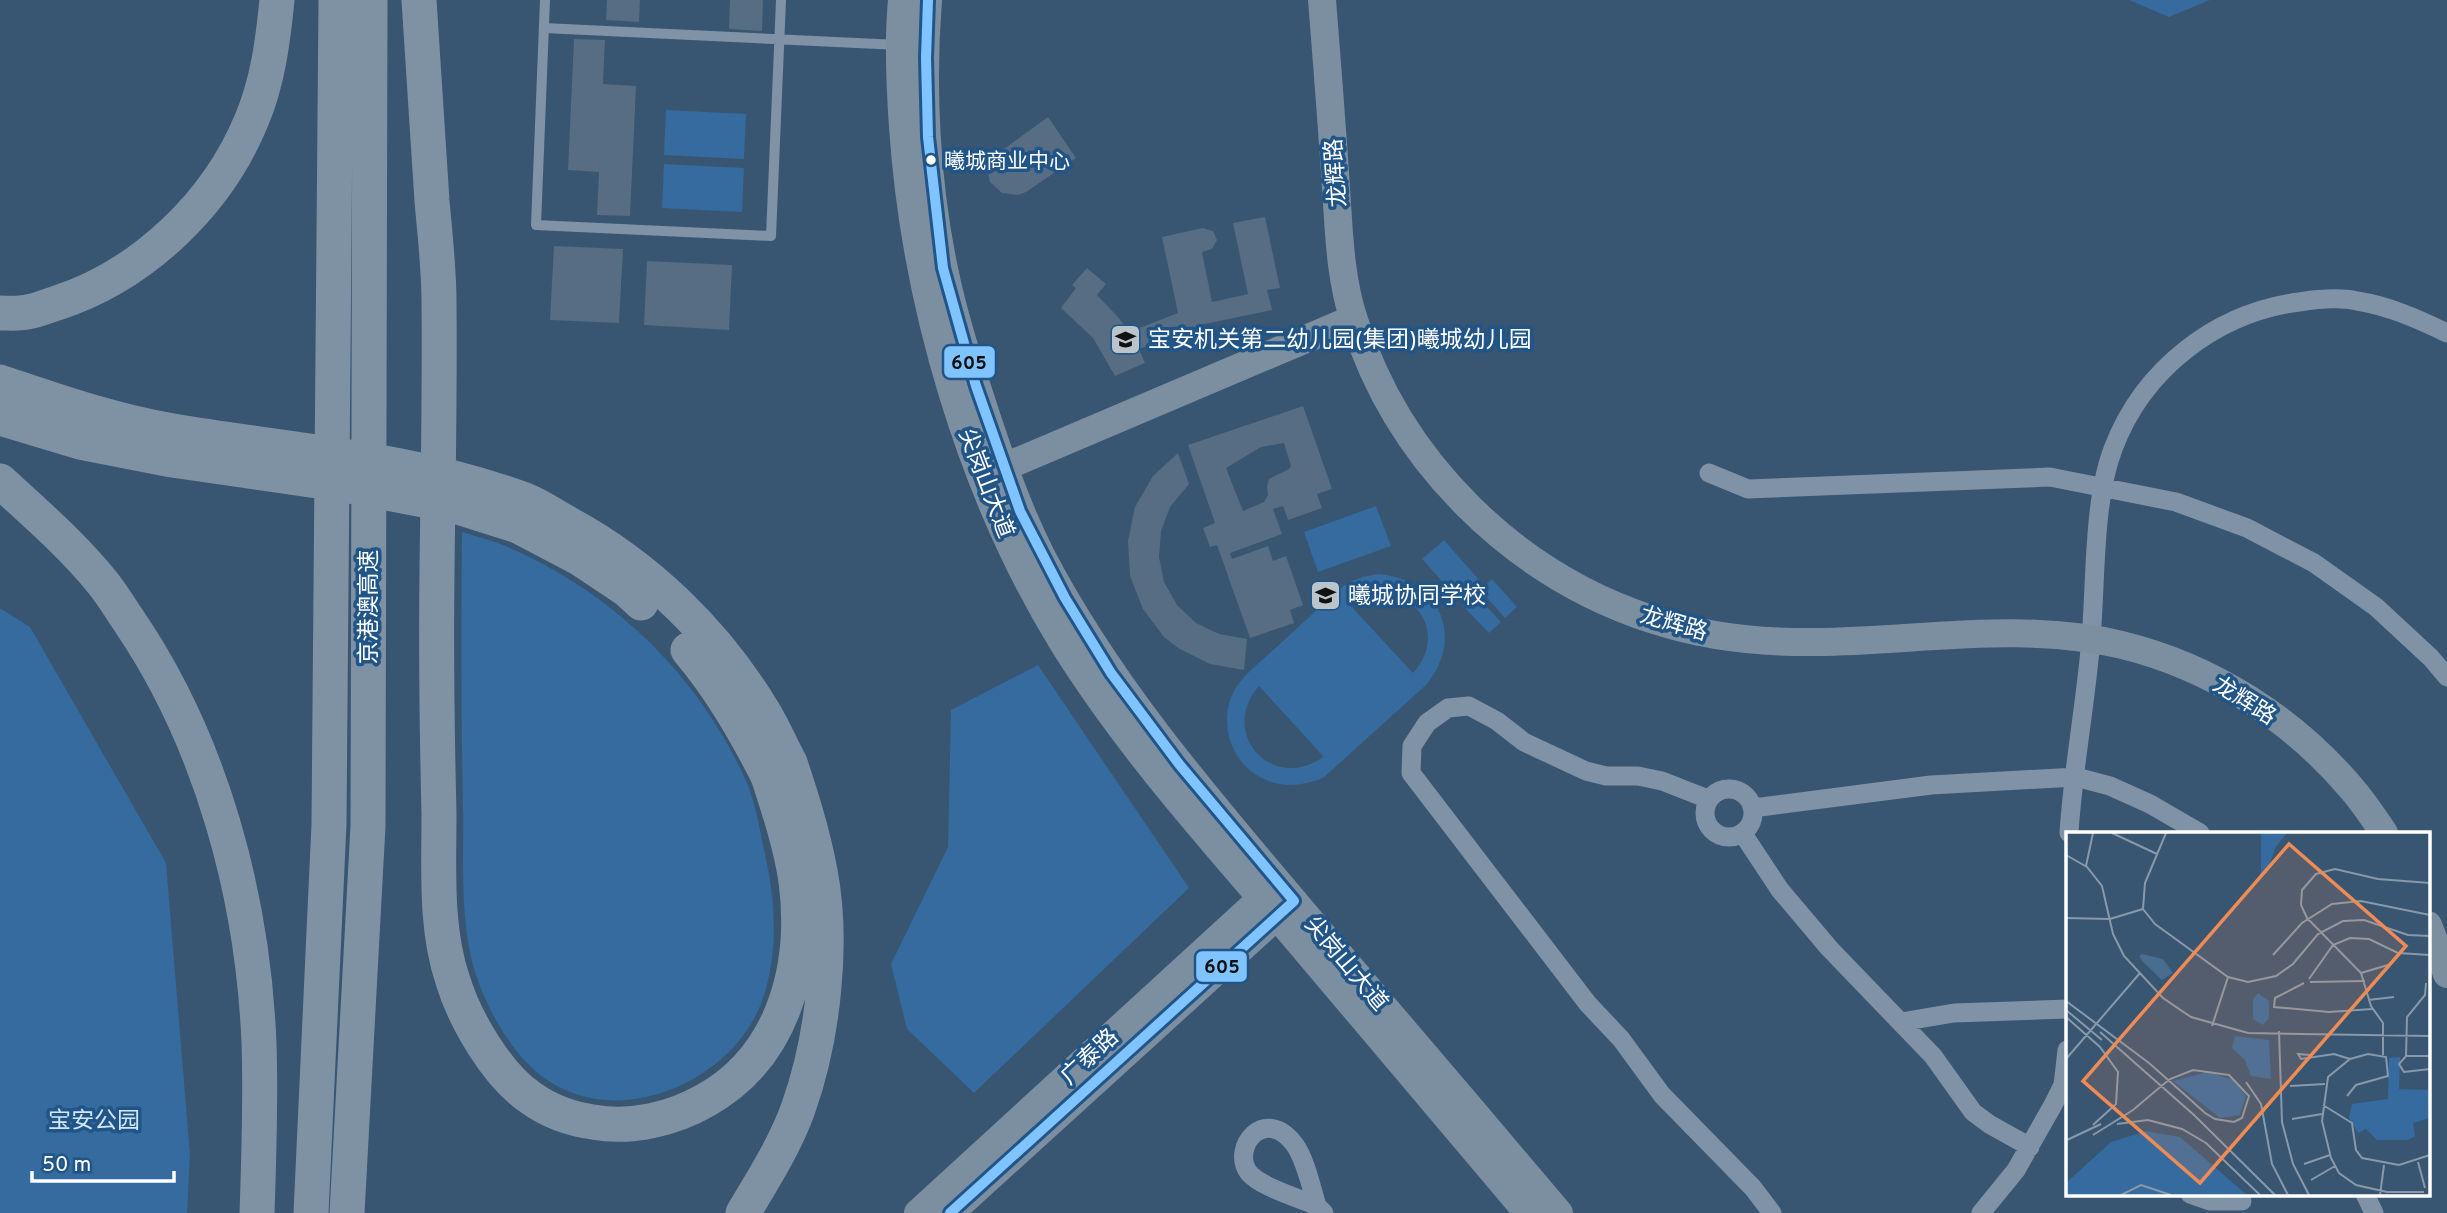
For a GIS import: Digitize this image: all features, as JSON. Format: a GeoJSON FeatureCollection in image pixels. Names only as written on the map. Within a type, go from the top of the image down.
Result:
{"type":"FeatureCollection","features":[{"type":"Feature","properties":{"kind":"highway"},"geometry":{"type":"LineString","coordinates":[[0,313],[27,312],[73,298],[120,275],[157,248],[197,208],[231,162],[253,118],[270,59],[277,0]]}},
{"type":"Feature","properties":{"kind":"highway","name":"京港澳高速"},"geometry":{"type":"LineString","coordinates":[[311,1213],[330,824],[336,0]]}},
{"type":"Feature","properties":{"kind":"highway","name":"京港澳高速"},"geometry":{"type":"LineString","coordinates":[[347,1213],[368,826],[370,0]]}},
{"type":"Feature","properties":{"kind":"highway"},"geometry":{"type":"LineString","coordinates":[[0,382],[90,413],[171,431],[344,455],[464,481],[528,501],[592,536],[639,569],[682,607],[726,657],[756,701],[779,769],[785,830],[796,881],[799,935],[794,977],[782,1016],[761,1052],[733,1084],[671,1116],[630,1125],[582,1120],[559,1113],[529,1097],[501,1068],[479,1037],[461,1004],[451,976],[443,930],[440,883],[436,663],[439,299],[419,0]]}},
{"type":"Feature","properties":{"kind":"highway"},"geometry":{"type":"LineString","coordinates":[[0,418],[80,442],[172,460],[345,485],[455,506],[518,526],[579,558],[627,590],[670,630],[709,675],[743,726],[779,769],[809,819],[821,874],[826,937],[824,988],[815,1051],[798,1110],[744,1213]]}},
{"type":"Feature","properties":{"kind":"highway"},"geometry":{"type":"LineString","coordinates":[[0,481],[57,533],[103,583],[143,641],[176,698],[220,816],[240,898],[253,979],[259,1041],[257,1213]]}},
{"type":"Feature","properties":{"kind":"main road","name":"尖岗山大道"},"geometry":{"type":"LineString","coordinates":[[902,0],[900,45],[906,171],[915,238],[929,307],[993,472]]}},
{"type":"Feature","properties":{"kind":"main road","name":"尖岗山大道"},"geometry":{"type":"LineString","coordinates":[[928,0],[928,137],[943,268],[973,374],[993,472],[1020,564],[1064,644],[1161,777],[1277,900],[1559,1213]]}},
{"type":"Feature","properties":{"kind":"main road","name":"龙辉路"},"geometry":{"type":"LineString","coordinates":[[1322,0],[1342,267],[1353,319],[1373,370],[1399,419],[1440,475],[1467,506],[1508,543],[1554,575],[1602,600],[1654,621],[1708,634],[1762,641],[1817,642],[2013,633],[2069,635],[2123,645],[2176,662],[2226,685],[2273,715],[2325,760],[2354,790],[2383,832]]}},
{"type":"Feature","properties":{"kind":"main road"},"geometry":{"type":"LineString","coordinates":[[993,472],[1353,319]]}},
{"type":"Feature","properties":{"kind":"main road","name":"尖岗山大道"},"geometry":{"type":"LineString","coordinates":[[1277,900],[1528,1213]]}},
{"type":"Feature","properties":{"kind":"main road","name":"广泰路"},"geometry":{"type":"LineString","coordinates":[[918,1213],[1277,900]]}},
{"type":"Feature","properties":{"kind":"main road","name":"广泰路"},"geometry":{"type":"LineString","coordinates":[[950,1213],[1277,900]]}},
{"type":"Feature","properties":{"kind":"main road"},"geometry":{"type":"LineString","coordinates":[[2430,930],[2447,974]]}},
{"type":"Feature","properties":{"kind":"street"},"geometry":{"type":"LineString","coordinates":[[2069,832],[2091,639],[2102,486],[2118,437],[2129,414],[2151,383],[2178,355],[2209,333],[2243,315],[2280,304],[2318,299],[2357,300],[2409,315],[2447,333]]}},
{"type":"Feature","properties":{"kind":"street"},"geometry":{"type":"LineString","coordinates":[[1709,474],[1748,489],[2050,477],[2188,506],[2247,528],[2314,563],[2376,607],[2431,658],[2447,677]]}},
{"type":"Feature","properties":{"kind":"street"},"geometry":{"type":"LineString","coordinates":[[1708,799],[1638,776],[1606,776],[1586,771],[1524,742],[1497,721],[1469,706],[1448,708],[1427,723],[1412,746],[1411,774],[1588,1004],[1621,1038],[1661,1095],[1753,1188],[1772,1213]]}},
{"type":"Feature","properties":{"kind":"street"},"geometry":{"type":"LineString","coordinates":[[1753,808],[1931,785],[2076,777],[2110,786],[2140,799],[2198,832]]}},
{"type":"Feature","properties":{"kind":"street"},"geometry":{"type":"LineString","coordinates":[[1731,788],[1744,793],[1753,808],[1754,818],[1750,827],[1743,834],[1727,838],[1717,835],[1705,819],[1704,810],[1708,799],[1717,791],[1731,788]]}},
{"type":"Feature","properties":{"kind":"street"},"geometry":{"type":"LineString","coordinates":[[1743,834],[1780,890],[1829,948],[1933,1056],[1973,1112],[2030,1147]]}},
{"type":"Feature","properties":{"kind":"street"},"geometry":{"type":"LineString","coordinates":[[1901,1022],[1954,1013],[2066,1008]]}},
{"type":"Feature","properties":{"kind":"street"},"geometry":{"type":"LineString","coordinates":[[1981,1213],[1999,1194],[2030,1147],[2065,1086],[2066,1068]]}},
{"type":"Feature","properties":{"kind":"street"},"geometry":{"type":"LineString","coordinates":[[2196,1196],[2210,1201],[2242,1201]]}},
{"type":"Feature","properties":{"kind":"street"},"geometry":{"type":"LineString","coordinates":[[2366,1196],[2374,1213]]}},
{"type":"Feature","properties":{"kind":"lane"},"geometry":{"type":"LineString","coordinates":[[545,0],[536,225],[757,236],[771,236],[781,0]]}},
{"type":"Feature","properties":{"kind":"lane"},"geometry":{"type":"LineString","coordinates":[[544,28],[900,45]]}},
{"type":"Feature","properties":{"kind":"green space"},"geometry":{"type":"Polygon","coordinates":[[[2129,0],[2210,0],[2169,17],[2129,0]]]}},
{"type":"Feature","properties":{"kind":"green space"},"geometry":{"type":"Polygon","coordinates":[[[666,110],[746,114],[744,159],[664,155],[666,110]]]}},
{"type":"Feature","properties":{"kind":"green space"},"geometry":{"type":"Polygon","coordinates":[[[664,164],[744,168],[742,212],[662,208],[664,164]]]}},
{"type":"Feature","properties":{"kind":"green space"},"geometry":{"type":"Polygon","coordinates":[[[1376,506],[1391,546],[1318,572],[1304,532],[1376,506]]]}},
{"type":"Feature","properties":{"kind":"green space"},"geometry":{"type":"Polygon","coordinates":[[[462,532],[504,546],[548,567],[585,589],[651,643],[705,708],[728,745],[750,791],[772,891],[773,948],[767,986],[746,1032],[724,1056],[698,1076],[668,1091],[636,1099],[604,1100],[572,1093],[543,1077],[521,1056],[502,1031],[481,989],[467,935],[464,892],[462,532]]]}},
{"type":"Feature","properties":{"kind":"green space"},"geometry":{"type":"Polygon","coordinates":[[[1444,540],[1480,581],[1459,600],[1422,559],[1444,540]]]}},
{"type":"Feature","properties":{"kind":"green space"},"geometry":{"type":"Polygon","coordinates":[[[1379,574],[1418,587],[1431,599],[1440,614],[1445,631],[1444,649],[1438,667],[1426,685],[1323,778],[1304,784],[1286,785],[1260,777],[1243,764],[1228,732],[1228,708],[1237,686],[1338,590],[1362,577],[1379,574]],[[1380,591],[1368,593],[1349,604],[1413,673],[1427,647],[1425,621],[1408,601],[1380,591]],[[1259,686],[1248,704],[1245,722],[1248,739],[1256,753],[1270,763],[1286,768],[1304,766],[1323,757],[1323,756],[1259,686]]]}},
{"type":"Feature","properties":{"kind":"green space"},"geometry":{"type":"Polygon","coordinates":[[[1492,579],[1517,607],[1505,618],[1480,590],[1492,579]]]}},
{"type":"Feature","properties":{"kind":"green space"},"geometry":{"type":"Polygon","coordinates":[[[1475,594],[1501,622],[1489,633],[1463,606],[1475,594]]]}},
{"type":"Feature","properties":{"kind":"green space","name":"宝安公园"},"geometry":{"type":"Polygon","coordinates":[[[0,608],[30,627],[166,863],[190,1155],[187,1213],[0,1213],[0,608]]]}},
{"type":"Feature","properties":{"kind":"green space"},"geometry":{"type":"Polygon","coordinates":[[[1038,665],[1189,888],[974,1093],[907,1029],[891,964],[948,847],[951,710],[1038,665]]]}},
{"type":"Feature","properties":{"kind":"building"},"geometry":{"type":"Polygon","coordinates":[[[607,0],[640,0],[639,22],[606,20],[607,0]]]}},
{"type":"Feature","properties":{"kind":"building"},"geometry":{"type":"Polygon","coordinates":[[[730,0],[763,0],[762,31],[729,29],[730,0]]]}},
{"type":"Feature","properties":{"kind":"building"},"geometry":{"type":"Polygon","coordinates":[[[574,39],[605,40],[603,84],[636,86],[630,216],[597,215],[599,172],[568,170],[574,39]]]}},
{"type":"Feature","properties":{"kind":"building"},"geometry":{"type":"Polygon","coordinates":[[[1048,117],[1076,158],[1026,192],[1018,195],[1002,193],[990,182],[988,173],[993,157],[1048,117]]]}},
{"type":"Feature","properties":{"kind":"building"},"geometry":{"type":"Polygon","coordinates":[[[1265,217],[1280,288],[1267,290],[1272,310],[1200,325],[1139,349],[1145,363],[1115,376],[1093,338],[1061,308],[1076,288],[1072,285],[1087,268],[1106,284],[1097,295],[1129,332],[1178,313],[1162,237],[1203,228],[1213,231],[1217,240],[1212,249],[1202,252],[1212,302],[1248,294],[1233,223],[1265,217]]]}},
{"type":"Feature","properties":{"kind":"building"},"geometry":{"type":"Polygon","coordinates":[[[554,246],[623,249],[619,323],[550,320],[554,246]]]}},
{"type":"Feature","properties":{"kind":"building"},"geometry":{"type":"Polygon","coordinates":[[[647,261],[732,265],[729,330],[644,325],[647,261]]]}},
{"type":"Feature","properties":{"kind":"building"},"geometry":{"type":"Polygon","coordinates":[[[1303,406],[1332,489],[1317,494],[1322,508],[1288,520],[1283,506],[1273,509],[1282,534],[1230,553],[1232,559],[1268,546],[1273,561],[1286,556],[1303,605],[1290,610],[1294,623],[1250,638],[1217,545],[1210,547],[1203,528],[1215,523],[1188,445],[1303,406]],[[1284,443],[1261,447],[1226,468],[1243,511],[1264,502],[1268,495],[1269,479],[1291,466],[1284,443]]]}},
{"type":"Feature","properties":{"kind":"building"},"geometry":{"type":"Polygon","coordinates":[[[1178,453],[1189,484],[1170,507],[1161,531],[1159,557],[1164,582],[1177,605],[1196,623],[1219,634],[1247,639],[1244,670],[1210,664],[1178,648],[1164,637],[1143,609],[1130,576],[1128,541],[1135,507],[1153,476],[1178,453]]]}},
{"type":"Feature","properties":{"kind":"transit line","name":"605"},"geometry":{"type":"LineString","coordinates":[[928,0],[928,137],[943,268],[976,386],[1020,511],[1065,598],[1111,673],[1179,764],[1294,901],[950,1213]]}},
{"type":"Feature","properties":{"kind":"place","name":"曦城商业中心"},"geometry":{"type":"Point","coordinates":[931,160]}},
{"type":"Feature","properties":{"kind":"place","name":"宝安机关第二幼儿园(集团)曦城幼儿园"},"geometry":{"type":"Point","coordinates":[1125,339]}},
{"type":"Feature","properties":{"kind":"place","name":"曦城协同学校"},"geometry":{"type":"Point","coordinates":[1325,595]}}]}
